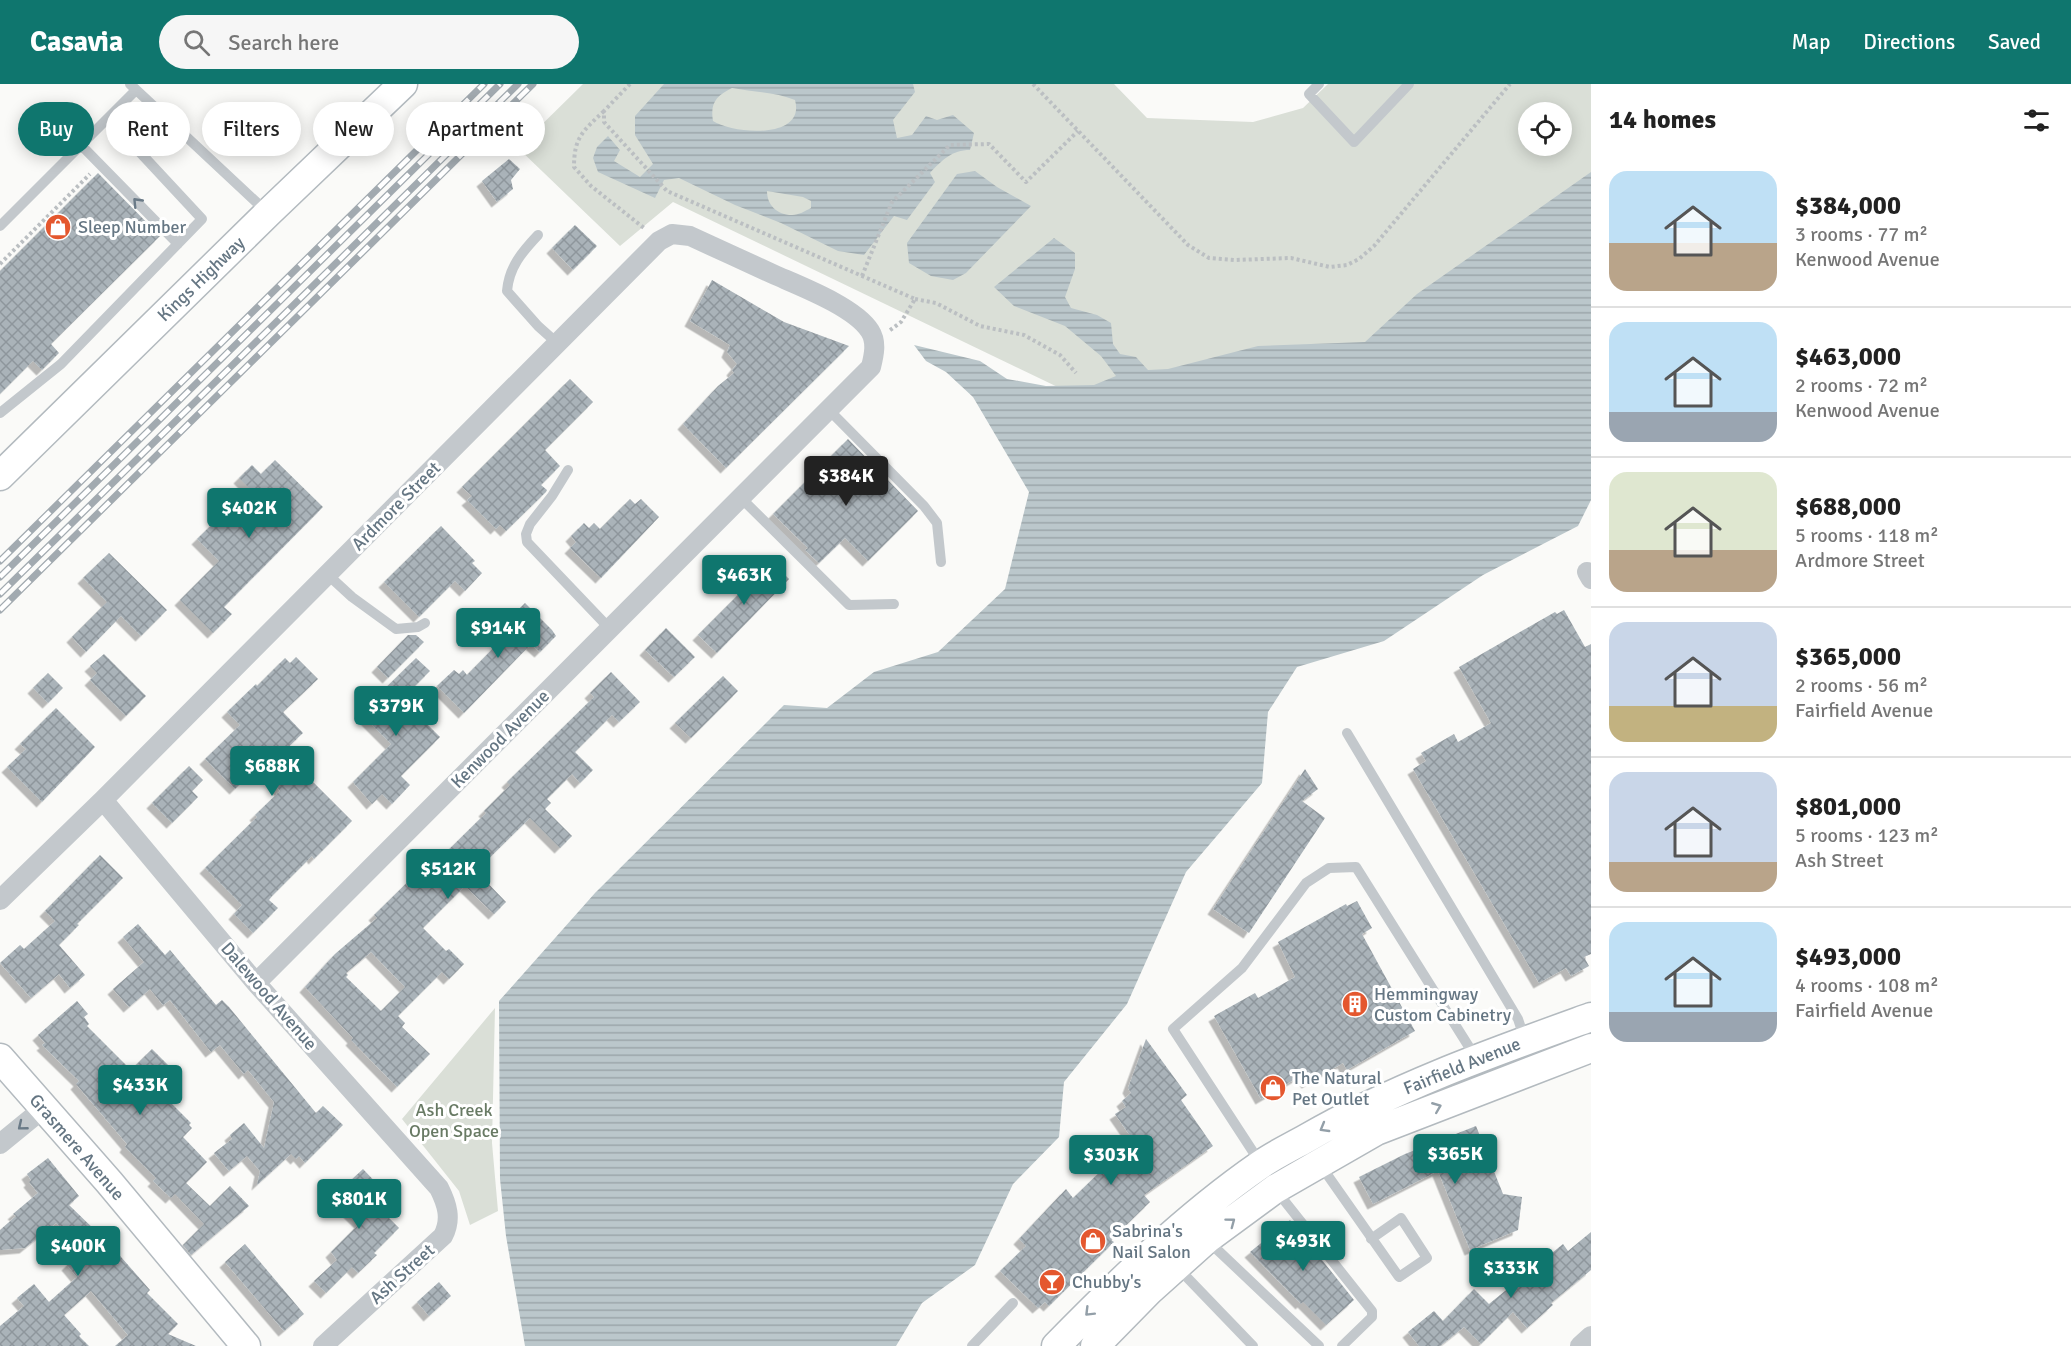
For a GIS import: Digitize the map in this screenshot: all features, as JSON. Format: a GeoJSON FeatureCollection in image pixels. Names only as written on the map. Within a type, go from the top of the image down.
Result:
{"type":"FeatureCollection","features":[{"type":"Feature","properties":{"kind":"main road","name":"Kings Highway"},"geometry":{"type":"LineString","coordinates":[[0,476],[403,84]]}},
{"type":"Feature","properties":{"kind":"main road","name":"Fairfield Avenue"},"geometry":{"type":"LineString","coordinates":[[1056,1346],[1113,1288],[1184,1224],[1261,1164],[1340,1119],[1408,1087],[1476,1059],[1591,1017]]}},
{"type":"Feature","properties":{"kind":"main road"},"geometry":{"type":"LineString","coordinates":[[1525,1041],[1536,1068]]}},
{"type":"Feature","properties":{"kind":"main road","name":"Fairfield Avenue"},"geometry":{"type":"LineString","coordinates":[[1095,1346],[1207,1239],[1275,1189],[1376,1131],[1591,1048]]}},
{"type":"Feature","properties":{"kind":"main road","name":"Grasmere Avenue"},"geometry":{"type":"LineString","coordinates":[[0,1058],[246,1346]]}},
{"type":"Feature","properties":{"kind":"main road"},"geometry":{"type":"LineString","coordinates":[[1476,1059],[1490,1086]]}},
{"type":"Feature","properties":{"kind":"main road"},"geometry":{"type":"LineString","coordinates":[[1261,1164],[1275,1189]]}},
{"type":"Feature","properties":{"kind":"street"},"geometry":{"type":"LineString","coordinates":[[659,241],[672,234],[690,236],[828,299],[861,321],[870,331],[874,342]]}},
{"type":"Feature","properties":{"kind":"street","name":"Ardmore Street"},"geometry":{"type":"LineString","coordinates":[[0,900],[103,800],[659,241]]}},
{"type":"Feature","properties":{"kind":"street","name":"Kenwood Avenue"},"geometry":{"type":"LineString","coordinates":[[256,983],[871,367],[874,342]]}},
{"type":"Feature","properties":{"kind":"street","name":"Dalewood Avenue"},"geometry":{"type":"LineString","coordinates":[[103,800],[256,983],[439,1188]]}},
{"type":"Feature","properties":{"kind":"street"},"geometry":{"type":"LineString","coordinates":[[0,1144],[44,1108]]}},
{"type":"Feature","properties":{"kind":"street","name":"Ash Street"},"geometry":{"type":"LineString","coordinates":[[322,1346],[443,1236],[448,1227],[447,1204],[439,1188]]}},
{"type":"Feature","properties":{"kind":"street"},"geometry":{"type":"LineString","coordinates":[[1580,1346],[1591,1336]]}},
{"type":"Feature","properties":{"kind":"lane"},"geometry":{"type":"LineString","coordinates":[[1319,84],[1309,94],[1354,142],[1409,84]]}},
{"type":"Feature","properties":{"kind":"lane"},"geometry":{"type":"LineString","coordinates":[[121,102],[133,87],[268,213]]}},
{"type":"Feature","properties":{"kind":"lane"},"geometry":{"type":"LineString","coordinates":[[94,132],[106,121]]}},
{"type":"Feature","properties":{"kind":"lane"},"geometry":{"type":"LineString","coordinates":[[0,226],[70,156]]}},
{"type":"Feature","properties":{"kind":"lane"},"geometry":{"type":"LineString","coordinates":[[0,413],[61,364],[202,219],[143,156]]}},
{"type":"Feature","properties":{"kind":"lane"},"geometry":{"type":"LineString","coordinates":[[94,158],[178,244]]}},
{"type":"Feature","properties":{"kind":"lane"},"geometry":{"type":"LineString","coordinates":[[538,235],[520,254],[508,279],[507,291],[557,343]]}},
{"type":"Feature","properties":{"kind":"lane"},"geometry":{"type":"LineString","coordinates":[[829,410],[924,506],[937,523],[941,562]]}},
{"type":"Feature","properties":{"kind":"lane"},"geometry":{"type":"LineString","coordinates":[[568,470],[530,525],[526,534],[527,542],[610,629]]}},
{"type":"Feature","properties":{"kind":"lane"},"geometry":{"type":"LineString","coordinates":[[741,498],[849,605],[894,604]]}},
{"type":"Feature","properties":{"kind":"lane"},"geometry":{"type":"LineString","coordinates":[[327,574],[352,597],[396,630],[418,627],[425,623]]}},
{"type":"Feature","properties":{"kind":"lane"},"geometry":{"type":"LineString","coordinates":[[1347,733],[1518,1019],[1525,1041]]}},
{"type":"Feature","properties":{"kind":"lane"},"geometry":{"type":"LineString","coordinates":[[1261,1164],[1173,1029],[1242,968],[1306,883],[1329,868],[1356,867],[1476,1059]]}},
{"type":"Feature","properties":{"kind":"lane"},"geometry":{"type":"LineString","coordinates":[[1319,1163],[1371,1239],[1399,1277],[1428,1258],[1401,1218],[1371,1239]]}},
{"type":"Feature","properties":{"kind":"lane"},"geometry":{"type":"LineString","coordinates":[[1275,1189],[1372,1311],[1372,1317],[1342,1346]]}},
{"type":"Feature","properties":{"kind":"lane"},"geometry":{"type":"LineString","coordinates":[[1207,1239],[1319,1346]]}},
{"type":"Feature","properties":{"kind":"lane"},"geometry":{"type":"LineString","coordinates":[[1177,1266],[1252,1346]]}},
{"type":"Feature","properties":{"kind":"lane"},"geometry":{"type":"LineString","coordinates":[[972,1346],[1013,1303]]}},
{"type":"Feature","properties":{"kind":"path"},"geometry":{"type":"LineString","coordinates":[[630,84],[581,133],[574,152],[574,167],[591,186],[659,241]]}},
{"type":"Feature","properties":{"kind":"path"},"geometry":{"type":"LineString","coordinates":[[1033,84],[1188,245],[1209,258],[1234,260],[1291,258],[1330,267],[1347,265],[1359,259],[1374,246],[1510,84]]}},
{"type":"Feature","properties":{"kind":"path"},"geometry":{"type":"LineString","coordinates":[[604,111],[604,122],[667,191],[915,299],[936,303],[980,326],[1024,334],[1060,355],[1076,373]]}},
{"type":"Feature","properties":{"kind":"path"},"geometry":{"type":"LineString","coordinates":[[862,276],[892,202],[950,145],[989,144],[1026,182],[1078,130]]}},
{"type":"Feature","properties":{"kind":"path"},"geometry":{"type":"LineString","coordinates":[[0,264],[92,172],[85,164],[94,158]]}},
{"type":"Feature","properties":{"kind":"path"},"geometry":{"type":"LineString","coordinates":[[874,342],[901,322],[915,299]]}},
{"type":"Feature","properties":{"kind":"green space"},"geometry":{"type":"Polygon","coordinates":[[[583,84],[1114,84],[1147,118],[1253,122],[1303,108],[1328,84],[1591,84],[1591,271],[1143,428],[673,202],[620,246],[526,156],[545,156],[545,121],[583,84]]]}},
{"type":"Feature","properties":{"kind":"green space","name":"Ash Creek Open Space"},"geometry":{"type":"Polygon","coordinates":[[[495,1008],[492,1143],[498,1211],[470,1225],[459,1191],[402,1119],[495,1008]]]}},
{"type":"Feature","properties":{"kind":"shaded area"},"geometry":{"type":"Polygon","coordinates":[[[664,84],[913,84],[915,92],[893,120],[897,138],[912,135],[926,116],[937,120],[953,115],[974,133],[970,150],[964,150],[948,157],[930,173],[935,182],[907,220],[894,216],[864,255],[838,251],[679,178],[664,180],[655,198],[598,172],[593,158],[597,147],[608,136],[620,150],[614,161],[640,177],[653,164],[635,135],[635,116],[664,84]],[[732,88],[715,101],[712,109],[713,121],[736,129],[766,130],[779,128],[790,122],[795,113],[795,100],[732,88]],[[767,191],[771,205],[777,211],[787,215],[802,213],[811,208],[811,201],[803,197],[767,191]]]}},
{"type":"Feature","properties":{"kind":"shaded area"},"geometry":{"type":"Polygon","coordinates":[[[975,171],[997,187],[1031,206],[966,273],[953,280],[931,276],[909,263],[907,243],[957,174],[975,171]]]}},
{"type":"Feature","properties":{"kind":"shaded area"},"geometry":{"type":"Polygon","coordinates":[[[1591,172],[1591,500],[1578,526],[1483,575],[1384,641],[1297,667],[1268,712],[1262,783],[1186,872],[1127,1004],[1064,1082],[1059,1137],[1013,1184],[975,1265],[922,1303],[896,1346],[525,1346],[506,1236],[500,1179],[499,1001],[595,893],[784,705],[827,708],[874,672],[938,652],[1005,589],[1029,492],[973,397],[946,372],[926,361],[914,345],[980,361],[1007,379],[1046,386],[1094,385],[1116,376],[1101,356],[1065,326],[1014,306],[994,287],[1054,238],[1075,253],[1075,269],[1065,297],[1071,308],[1097,315],[1111,323],[1113,344],[1120,354],[1136,357],[1148,370],[1168,369],[1258,346],[1365,342],[1417,294],[1591,172]]]}},
{"type":"Feature","properties":{"kind":"building"},"geometry":{"type":"Polygon","coordinates":[[[509,159],[520,169],[511,180],[513,189],[497,202],[482,181],[509,159]]]}},
{"type":"Feature","properties":{"kind":"building"},"geometry":{"type":"Polygon","coordinates":[[[98,173],[160,236],[51,344],[59,353],[42,370],[33,361],[0,394],[0,271],[98,173]]]}},
{"type":"Feature","properties":{"kind":"building"},"geometry":{"type":"Polygon","coordinates":[[[575,225],[597,246],[573,270],[552,248],[575,225]]]}},
{"type":"Feature","properties":{"kind":"building"},"geometry":{"type":"Polygon","coordinates":[[[712,280],[784,322],[849,346],[726,468],[683,424],[718,386],[734,373],[732,370],[737,364],[727,352],[730,345],[690,321],[712,280]]]}},
{"type":"Feature","properties":{"kind":"building"},"geometry":{"type":"Polygon","coordinates":[[[570,379],[593,402],[545,450],[560,466],[541,485],[547,490],[546,492],[506,531],[500,525],[496,529],[467,500],[472,496],[462,487],[570,379]]]}},
{"type":"Feature","properties":{"kind":"building"},"geometry":{"type":"Polygon","coordinates":[[[848,439],[918,511],[868,561],[845,538],[819,563],[805,550],[808,548],[773,514],[848,439]]]}},
{"type":"Feature","properties":{"kind":"building"},"geometry":{"type":"Polygon","coordinates":[[[275,460],[323,507],[224,607],[232,614],[213,633],[180,600],[219,561],[197,539],[249,488],[239,478],[252,465],[261,474],[275,460]]]}},
{"type":"Feature","properties":{"kind":"building"},"geometry":{"type":"Polygon","coordinates":[[[630,499],[635,504],[641,499],[659,517],[601,578],[570,548],[576,542],[571,536],[584,523],[589,528],[594,523],[600,529],[630,499]]]}},
{"type":"Feature","properties":{"kind":"building"},"geometry":{"type":"Polygon","coordinates":[[[441,526],[475,561],[472,563],[482,573],[465,591],[455,581],[419,617],[384,582],[441,526]]]}},
{"type":"Feature","properties":{"kind":"building"},"geometry":{"type":"Polygon","coordinates":[[[109,553],[167,610],[141,636],[121,616],[86,652],[72,637],[107,602],[83,578],[109,553]]]}},
{"type":"Feature","properties":{"kind":"building"},"geometry":{"type":"Polygon","coordinates":[[[770,560],[789,579],[717,653],[698,635],[770,560]]]}},
{"type":"Feature","properties":{"kind":"building"},"geometry":{"type":"Polygon","coordinates":[[[525,603],[556,636],[540,652],[531,644],[464,713],[437,686],[454,670],[459,674],[463,670],[467,675],[513,628],[506,622],[525,603]]]}},
{"type":"Feature","properties":{"kind":"building"},"geometry":{"type":"Polygon","coordinates":[[[1564,610],[1585,647],[1591,644],[1591,954],[1584,957],[1589,966],[1571,976],[1566,968],[1539,983],[1413,769],[1426,761],[1421,753],[1454,734],[1458,742],[1491,723],[1459,667],[1555,612],[1557,614],[1564,610]]]}},
{"type":"Feature","properties":{"kind":"building"},"geometry":{"type":"Polygon","coordinates":[[[666,628],[695,657],[674,677],[645,650],[666,628]]]}},
{"type":"Feature","properties":{"kind":"building"},"geometry":{"type":"Polygon","coordinates":[[[408,635],[416,635],[424,642],[388,678],[377,667],[408,635]]]}},
{"type":"Feature","properties":{"kind":"building"},"geometry":{"type":"Polygon","coordinates":[[[104,654],[146,696],[126,716],[90,680],[97,673],[90,666],[104,654]]]}},
{"type":"Feature","properties":{"kind":"building"},"geometry":{"type":"Polygon","coordinates":[[[296,657],[318,679],[283,712],[303,733],[283,752],[352,821],[314,859],[312,856],[272,896],[269,900],[278,908],[253,933],[234,914],[242,905],[205,868],[280,791],[260,764],[235,789],[205,759],[240,725],[227,712],[285,658],[290,663],[296,657]]]}},
{"type":"Feature","properties":{"kind":"building"},"geometry":{"type":"Polygon","coordinates":[[[416,658],[430,671],[402,699],[440,737],[401,776],[410,785],[392,804],[382,794],[372,804],[353,782],[391,744],[360,713],[416,658]]]}},
{"type":"Feature","properties":{"kind":"building"},"geometry":{"type":"Polygon","coordinates":[[[611,672],[640,702],[619,722],[612,715],[575,752],[593,770],[580,783],[572,774],[547,799],[551,803],[545,809],[572,836],[560,848],[530,818],[476,871],[506,902],[494,914],[465,886],[423,928],[446,951],[449,949],[464,964],[449,979],[442,972],[398,1016],[405,1023],[402,1027],[430,1054],[397,1087],[351,1040],[353,1038],[305,987],[335,954],[377,918],[374,915],[427,863],[431,867],[486,813],[484,811],[510,785],[507,782],[594,697],[590,693],[611,672]],[[371,952],[346,973],[348,975],[346,977],[381,1011],[405,987],[371,952]]]}},
{"type":"Feature","properties":{"kind":"building"},"geometry":{"type":"Polygon","coordinates":[[[48,673],[63,688],[48,703],[33,688],[48,673]]]}},
{"type":"Feature","properties":{"kind":"building"},"geometry":{"type":"Polygon","coordinates":[[[723,676],[738,691],[691,738],[675,723],[723,676]]]}},
{"type":"Feature","properties":{"kind":"building"},"geometry":{"type":"Polygon","coordinates":[[[56,708],[95,747],[42,802],[7,767],[26,749],[20,744],[56,708]]]}},
{"type":"Feature","properties":{"kind":"building"},"geometry":{"type":"Polygon","coordinates":[[[189,766],[203,780],[192,791],[198,797],[172,823],[152,803],[189,766]]]}},
{"type":"Feature","properties":{"kind":"building"},"geometry":{"type":"Polygon","coordinates":[[[1305,769],[1318,789],[1302,801],[1325,818],[1249,933],[1213,909],[1305,769]]]}},
{"type":"Feature","properties":{"kind":"building"},"geometry":{"type":"Polygon","coordinates":[[[100,855],[123,878],[59,945],[85,975],[70,988],[59,974],[31,998],[0,963],[20,945],[24,949],[55,921],[45,911],[100,855]]]}},
{"type":"Feature","properties":{"kind":"building"},"geometry":{"type":"Polygon","coordinates":[[[1357,901],[1372,928],[1362,934],[1415,1031],[1347,1070],[1343,1063],[1307,1083],[1302,1075],[1261,1099],[1214,1016],[1255,993],[1258,998],[1295,977],[1278,942],[1346,904],[1347,906],[1357,901]]]}},
{"type":"Feature","properties":{"kind":"building"},"geometry":{"type":"Polygon","coordinates":[[[138,924],[165,955],[170,950],[216,1005],[222,1000],[229,1007],[316,1113],[323,1106],[343,1125],[305,1163],[299,1156],[296,1159],[291,1154],[257,1185],[260,1171],[247,1156],[229,1171],[214,1153],[232,1139],[230,1135],[244,1123],[264,1148],[274,1102],[248,1070],[244,1074],[220,1045],[211,1052],[170,1000],[163,1005],[150,989],[129,1007],[113,989],[144,962],[123,937],[138,924]]]}},
{"type":"Feature","properties":{"kind":"building"},"geometry":{"type":"Polygon","coordinates":[[[77,1001],[88,1014],[84,1017],[89,1024],[87,1026],[131,1070],[152,1049],[178,1075],[161,1093],[191,1123],[189,1125],[192,1128],[183,1137],[207,1162],[186,1183],[210,1206],[230,1186],[249,1206],[191,1255],[183,1245],[204,1224],[175,1194],[171,1198],[153,1181],[156,1178],[125,1147],[127,1144],[76,1084],[79,1081],[42,1045],[45,1043],[38,1035],[77,1001]]]}},
{"type":"Feature","properties":{"kind":"building"},"geometry":{"type":"Polygon","coordinates":[[[1146,1039],[1187,1095],[1181,1100],[1213,1146],[1144,1195],[1150,1202],[1111,1240],[1114,1242],[1049,1306],[1045,1302],[1038,1308],[1000,1271],[1026,1246],[1019,1239],[1066,1189],[1073,1198],[1133,1140],[1115,1114],[1126,1107],[1122,1101],[1131,1093],[1128,1088],[1146,1039]]]}},
{"type":"Feature","properties":{"kind":"building"},"geometry":{"type":"Polygon","coordinates":[[[1476,1126],[1503,1194],[1522,1197],[1518,1230],[1470,1250],[1438,1171],[1373,1204],[1359,1177],[1405,1154],[1476,1126]]]}},
{"type":"Feature","properties":{"kind":"building"},"geometry":{"type":"Polygon","coordinates":[[[48,1158],[79,1196],[69,1205],[100,1233],[150,1290],[147,1293],[178,1324],[168,1334],[196,1346],[115,1346],[128,1335],[91,1291],[64,1315],[89,1346],[0,1346],[0,1326],[24,1306],[17,1298],[34,1284],[49,1302],[77,1277],[67,1265],[83,1250],[79,1246],[82,1243],[77,1243],[56,1223],[25,1248],[0,1250],[0,1230],[16,1216],[13,1214],[38,1193],[29,1182],[31,1180],[27,1174],[48,1158]]]}},
{"type":"Feature","properties":{"kind":"building"},"geometry":{"type":"Polygon","coordinates":[[[363,1169],[383,1190],[372,1201],[399,1228],[374,1253],[377,1255],[358,1273],[352,1267],[326,1293],[314,1281],[337,1260],[331,1252],[360,1223],[333,1197],[363,1169]]]}},
{"type":"Feature","properties":{"kind":"building"},"geometry":{"type":"Polygon","coordinates":[[[1290,1220],[1354,1300],[1326,1325],[1303,1302],[1301,1304],[1250,1252],[1290,1220]]]}},
{"type":"Feature","properties":{"kind":"building"},"geometry":{"type":"Polygon","coordinates":[[[1591,1232],[1591,1270],[1551,1303],[1553,1305],[1527,1328],[1513,1312],[1481,1344],[1464,1327],[1440,1346],[1419,1346],[1408,1332],[1434,1311],[1443,1321],[1474,1289],[1489,1304],[1563,1244],[1568,1251],[1591,1232]]]}},
{"type":"Feature","properties":{"kind":"building"},"geometry":{"type":"Polygon","coordinates":[[[245,1244],[304,1314],[284,1331],[225,1262],[245,1244]]]}},
{"type":"Feature","properties":{"kind":"building"},"geometry":{"type":"Polygon","coordinates":[[[439,1282],[451,1296],[429,1316],[417,1302],[439,1282]]]}},
{"type":"Feature","properties":{"kind":"railway"},"geometry":{"type":"LineString","coordinates":[[0,561],[484,84]]}},
{"type":"Feature","properties":{"kind":"railway"},"geometry":{"type":"LineString","coordinates":[[0,577],[500,84]]}},
{"type":"Feature","properties":{"kind":"railway"},"geometry":{"type":"LineString","coordinates":[[0,594],[518,84]]}},
{"type":"Feature","properties":{"kind":"railway"},"geometry":{"type":"LineString","coordinates":[[0,610],[533,84]]}},
{"type":"Feature","properties":{"kind":"place","name":"Sleep Number"},"geometry":{"type":"Point","coordinates":[58,227]}},
{"type":"Feature","properties":{"kind":"place","name":"Hemmingway Custom Cabinetry"},"geometry":{"type":"Point","coordinates":[1355,1004]}},
{"type":"Feature","properties":{"kind":"place","name":"The Natural Pet Outlet"},"geometry":{"type":"Point","coordinates":[1273,1088]}},
{"type":"Feature","properties":{"kind":"place","name":"Sabrina's Nail Salon"},"geometry":{"type":"Point","coordinates":[1093,1241]}},
{"type":"Feature","properties":{"kind":"place","name":"Chubby's"},"geometry":{"type":"Point","coordinates":[1052,1282]}}]}
